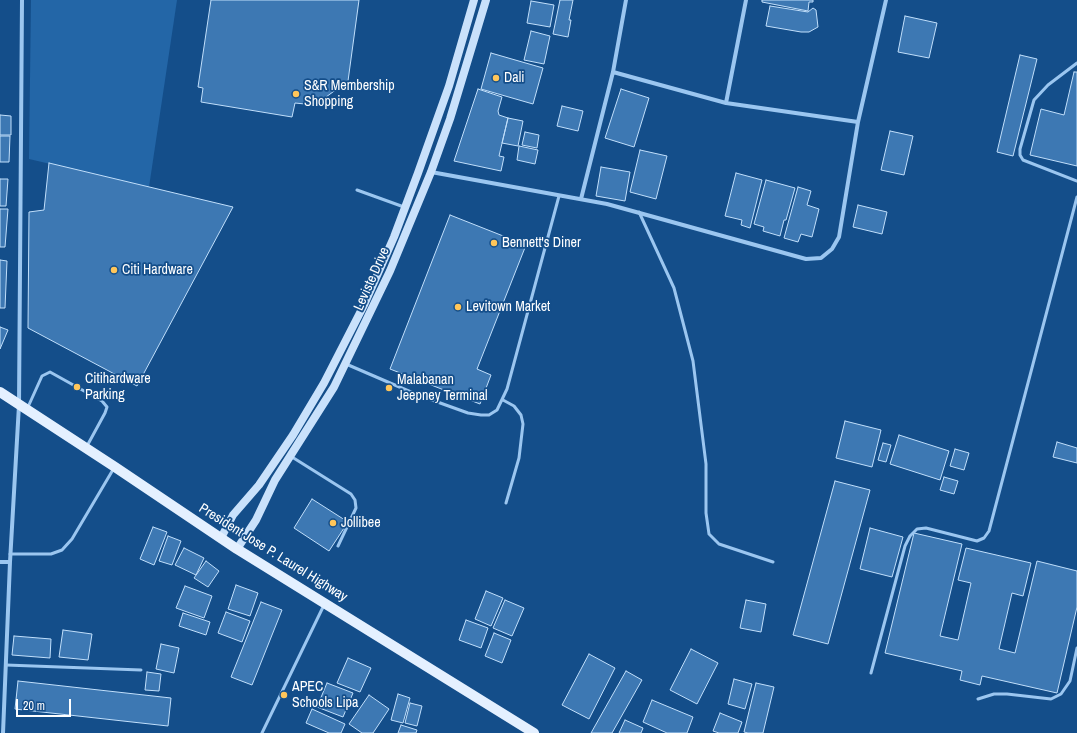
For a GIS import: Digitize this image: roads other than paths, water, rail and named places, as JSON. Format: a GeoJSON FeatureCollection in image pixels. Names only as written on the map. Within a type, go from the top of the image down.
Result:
{"type":"FeatureCollection","features":[{"type":"Feature","properties":{"kind":"main road","name":"Leviste Drive"},"geometry":{"type":"LineString","coordinates":[[221,538],[233,515],[270,469],[324,384],[375,282],[406,208],[449,86],[474,0]]}},
{"type":"Feature","properties":{"kind":"main road","name":"Leviste Drive"},"geometry":{"type":"LineString","coordinates":[[238,549],[256,520],[275,480],[324,403],[346,364],[390,271],[431,172],[464,75],[486,0]]}},
{"type":"Feature","properties":{"kind":"main road","name":"President Jose P. Laurel Highway"},"geometry":{"type":"LineString","coordinates":[[0,392],[238,549],[534,733]]}},
{"type":"Feature","properties":{"kind":"street"},"geometry":{"type":"LineString","coordinates":[[3,733],[10,554],[23,407],[22,0]]}},
{"type":"Feature","properties":{"kind":"street"},"geometry":{"type":"LineString","coordinates":[[581,200],[613,72],[626,0]]}},
{"type":"Feature","properties":{"kind":"street"},"geometry":{"type":"LineString","coordinates":[[726,102],[746,0]]}},
{"type":"Feature","properties":{"kind":"street"},"geometry":{"type":"LineString","coordinates":[[431,172],[639,212],[806,259],[821,258],[832,249],[839,237],[858,122],[886,0]]}},
{"type":"Feature","properties":{"kind":"street"},"geometry":{"type":"LineString","coordinates":[[613,72],[726,102],[858,122]]}},
{"type":"Feature","properties":{"kind":"street"},"geometry":{"type":"LineString","coordinates":[[0,562],[10,562]]}},
{"type":"Feature","properties":{"kind":"lane"},"geometry":{"type":"LineString","coordinates":[[1077,64],[1048,84],[1034,100],[1020,155],[1023,160],[1077,181]]}},
{"type":"Feature","properties":{"kind":"lane"},"geometry":{"type":"LineString","coordinates":[[357,190],[406,208]]}},
{"type":"Feature","properties":{"kind":"lane"},"geometry":{"type":"LineString","coordinates":[[346,364],[418,395],[468,413],[490,415],[497,410],[507,389],[559,196]]}},
{"type":"Feature","properties":{"kind":"lane"},"geometry":{"type":"LineString","coordinates":[[871,673],[905,546],[910,536],[917,529],[926,528],[977,541],[984,538],[989,531],[1077,197]]}},
{"type":"Feature","properties":{"kind":"lane"},"geometry":{"type":"LineString","coordinates":[[639,212],[674,288],[693,361],[706,464],[706,513],[709,534],[718,544],[773,562]]}},
{"type":"Feature","properties":{"kind":"lane"},"geometry":{"type":"LineString","coordinates":[[23,407],[46,372],[56,375],[102,401],[107,406],[105,413],[86,448]]}},
{"type":"Feature","properties":{"kind":"lane"},"geometry":{"type":"LineString","coordinates":[[503,400],[514,406],[521,415],[523,424],[519,458],[506,503]]}},
{"type":"Feature","properties":{"kind":"lane"},"geometry":{"type":"LineString","coordinates":[[290,456],[351,494],[355,500],[356,508],[338,546]]}},
{"type":"Feature","properties":{"kind":"lane"},"geometry":{"type":"LineString","coordinates":[[10,554],[51,554],[62,550],[72,539],[115,467]]}},
{"type":"Feature","properties":{"kind":"lane"},"geometry":{"type":"LineString","coordinates":[[262,733],[326,603]]}},
{"type":"Feature","properties":{"kind":"lane"},"geometry":{"type":"LineString","coordinates":[[978,699],[994,694],[1051,699],[1061,694],[1070,681],[1077,648]]}},
{"type":"Feature","properties":{"kind":"lane"},"geometry":{"type":"LineString","coordinates":[[6,665],[141,670]]}},
{"type":"Feature","properties":{"kind":"place","name":"Dali"},"geometry":{"type":"Point","coordinates":[496,78]}},
{"type":"Feature","properties":{"kind":"place","name":"S&R Membership Shopping"},"geometry":{"type":"Point","coordinates":[296,94]}},
{"type":"Feature","properties":{"kind":"place","name":"Bennett's Diner"},"geometry":{"type":"Point","coordinates":[494,243]}},
{"type":"Feature","properties":{"kind":"place","name":"Citi Hardware"},"geometry":{"type":"Point","coordinates":[114,270]}},
{"type":"Feature","properties":{"kind":"place","name":"Levitown Market"},"geometry":{"type":"Point","coordinates":[458,307]}},
{"type":"Feature","properties":{"kind":"place","name":"Citihardware Parking"},"geometry":{"type":"Point","coordinates":[77,387]}},
{"type":"Feature","properties":{"kind":"place","name":"Malabanan Jeepney Terminal"},"geometry":{"type":"Point","coordinates":[389,388]}},
{"type":"Feature","properties":{"kind":"place","name":"Jollibee"},"geometry":{"type":"Point","coordinates":[333,523]}},
{"type":"Feature","properties":{"kind":"place","name":"APEC Schools Lipa"},"geometry":{"type":"Point","coordinates":[284,695]}}]}
